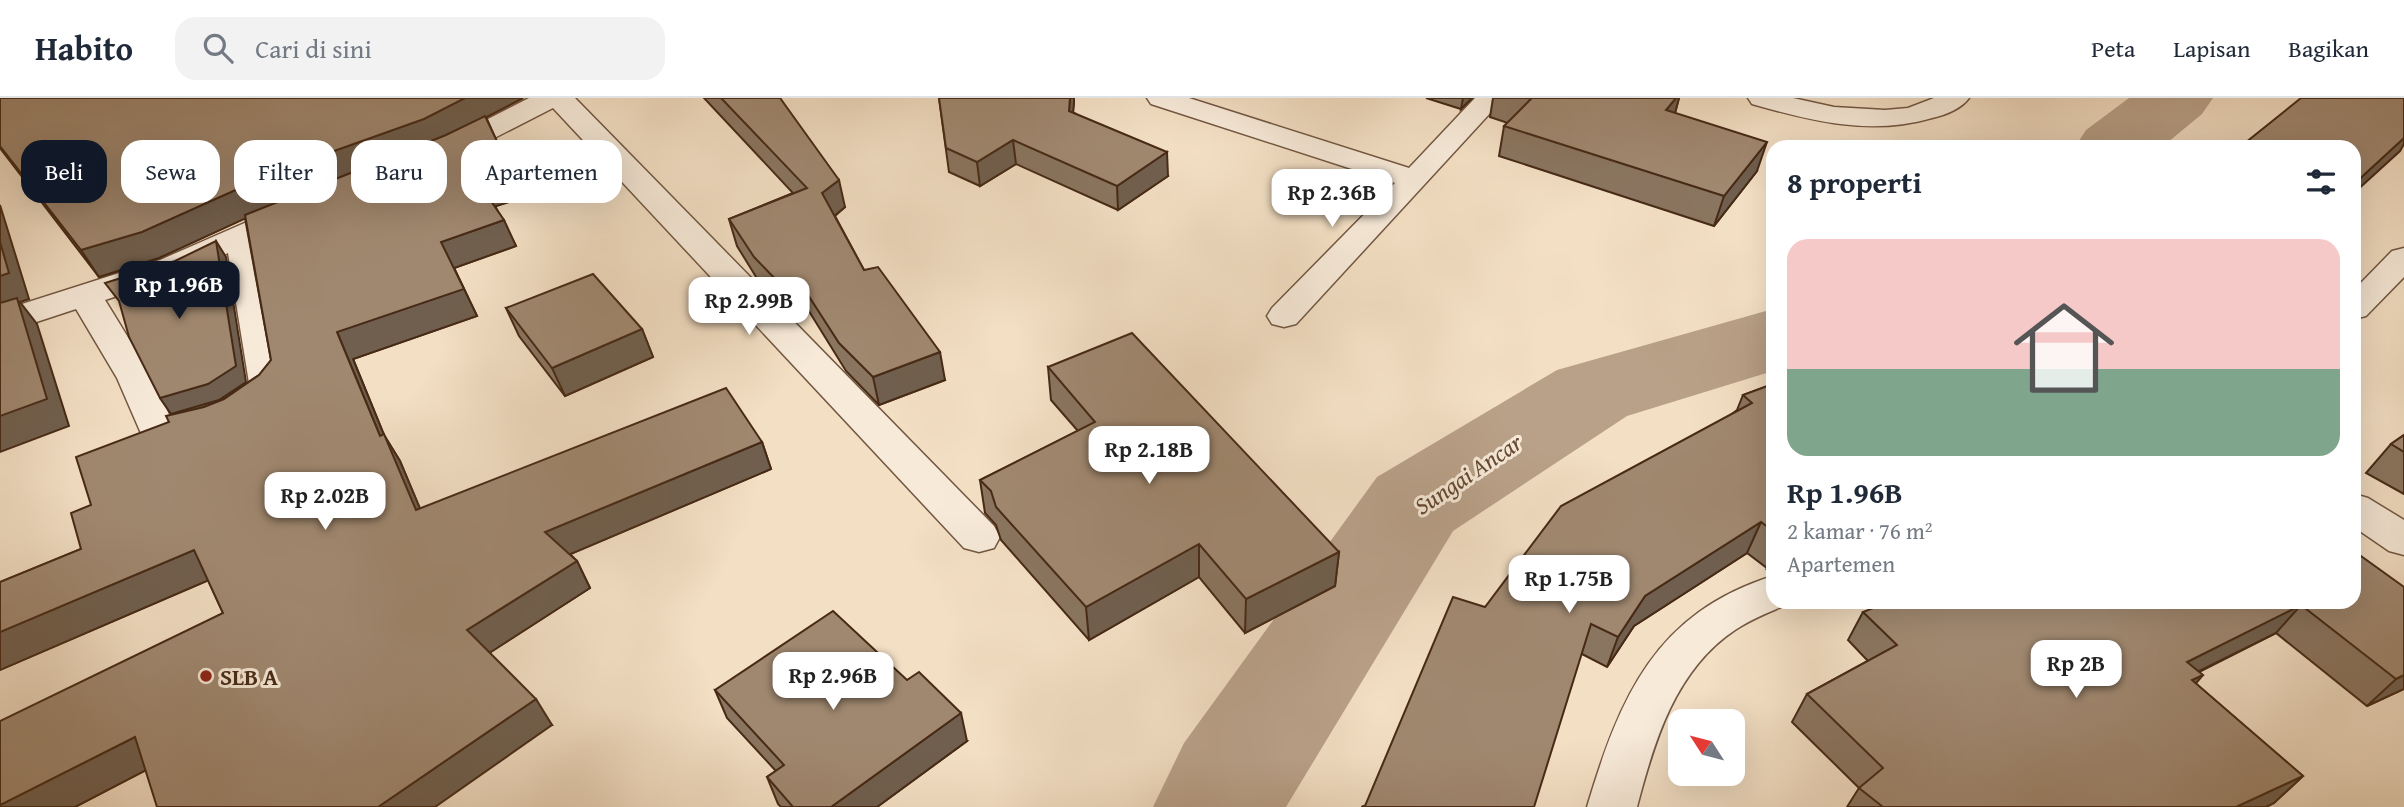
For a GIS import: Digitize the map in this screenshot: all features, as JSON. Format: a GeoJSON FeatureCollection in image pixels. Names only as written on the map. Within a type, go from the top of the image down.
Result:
{"type":"FeatureCollection","features":[{"type":"Feature","properties":{"kind":"street"},"geometry":{"type":"LineString","coordinates":[[447,148],[554,98]]}},
{"type":"Feature","properties":{"kind":"street"},"geometry":{"type":"LineString","coordinates":[[559,98],[979,537]]}},
{"type":"Feature","properties":{"kind":"street"},"geometry":{"type":"LineString","coordinates":[[1161,98],[1415,180]]}},
{"type":"Feature","properties":{"kind":"street"},"geometry":{"type":"LineString","coordinates":[[1284,316],[1490,98]]}},
{"type":"Feature","properties":{"kind":"street"},"geometry":{"type":"LineString","coordinates":[[1762,98],[1829,114],[1875,118],[1917,114],[1955,98]]}},
{"type":"Feature","properties":{"kind":"street"},"geometry":{"type":"LineString","coordinates":[[0,323],[172,267],[312,203]]}},
{"type":"Feature","properties":{"kind":"street"},"geometry":{"type":"LineString","coordinates":[[86,297],[135,378],[156,429],[171,431],[213,418],[255,400],[268,385],[241,237]]}},
{"type":"Feature","properties":{"kind":"street"},"geometry":{"type":"LineString","coordinates":[[2361,302],[2404,258]]}},
{"type":"Feature","properties":{"kind":"street"},"geometry":{"type":"LineString","coordinates":[[2361,512],[2404,540]]}},
{"type":"Feature","properties":{"kind":"street"},"geometry":{"type":"LineString","coordinates":[[1612,807],[1626,753],[1642,713],[1662,678],[1687,647],[1716,620],[1766,595]]}},
{"type":"Feature","properties":{"kind":"building"},"geometry":{"type":"Polygon","coordinates":[[[0,98],[465,98],[424,119],[365,140],[351,140],[351,145],[337,150],[337,140],[234,140],[234,191],[220,197],[220,140],[121,140],[121,203],[207,203],[142,232],[81,250],[44,203],[107,203],[107,140],[21,140],[21,173],[0,146],[0,98]]]}},
{"type":"Feature","properties":{"kind":"building"},"geometry":{"type":"Polygon","coordinates":[[[721,98],[780,98],[839,180],[822,193],[864,270],[878,267],[940,352],[873,377],[839,343],[799,281],[782,286],[754,257],[729,219],[807,188],[721,98]]]}},
{"type":"Feature","properties":{"kind":"building"},"geometry":{"type":"Polygon","coordinates":[[[939,98],[1070,98],[1069,111],[1167,152],[1117,186],[1013,140],[977,162],[946,148],[939,98]]]}},
{"type":"Feature","properties":{"kind":"building"},"geometry":{"type":"Polygon","coordinates":[[[1528,98],[1676,98],[1666,110],[1766,143],[1724,196],[1504,126],[1531,99],[1528,98]]]}},
{"type":"Feature","properties":{"kind":"building"},"geometry":{"type":"Polygon","coordinates":[[[2301,98],[2404,98],[2404,138],[2361,178],[2361,140],[2249,140],[2301,98]]]}},
{"type":"Feature","properties":{"kind":"building"},"geometry":{"type":"Polygon","coordinates":[[[485,116],[496,140],[461,140],[461,203],[492,203],[504,220],[441,242],[464,289],[337,332],[380,436],[384,434],[416,510],[726,388],[762,442],[545,532],[577,561],[467,630],[536,699],[378,807],[157,807],[135,737],[0,805],[0,721],[223,613],[194,550],[0,632],[0,582],[81,549],[71,513],[91,505],[76,457],[169,422],[166,416],[224,399],[259,375],[271,360],[245,215],[275,203],[337,203],[337,178],[351,173],[351,203],[447,203],[447,140],[433,140],[485,116]]]}},
{"type":"Feature","properties":{"kind":"building"},"geometry":{"type":"Polygon","coordinates":[[[216,241],[236,366],[208,384],[160,398],[129,337],[119,301],[105,283],[175,261],[216,241]]]}},
{"type":"Feature","properties":{"kind":"building"},"geometry":{"type":"Polygon","coordinates":[[[0,242],[9,273],[0,276],[0,242]]]}},
{"type":"Feature","properties":{"kind":"building"},"geometry":{"type":"Polygon","coordinates":[[[593,274],[642,329],[552,368],[506,308],[593,274]]]}},
{"type":"Feature","properties":{"kind":"building"},"geometry":{"type":"Polygon","coordinates":[[[17,298],[47,399],[0,416],[0,303],[17,298]]]}},
{"type":"Feature","properties":{"kind":"building"},"geometry":{"type":"Polygon","coordinates":[[[1132,333],[1339,552],[1246,599],[1199,544],[1086,607],[996,507],[991,491],[980,480],[1095,422],[1048,367],[1132,333]]]}},
{"type":"Feature","properties":{"kind":"building"},"geometry":{"type":"Polygon","coordinates":[[[1766,387],[1766,526],[1761,522],[1645,596],[1618,637],[1591,624],[1534,807],[1362,807],[1365,806],[1453,597],[1485,607],[1561,506],[1752,403],[1743,395],[1766,387]]]}},
{"type":"Feature","properties":{"kind":"building"},"geometry":{"type":"Polygon","coordinates":[[[2404,435],[2404,452],[2391,444],[2404,435]]]}},
{"type":"Feature","properties":{"kind":"building"},"geometry":{"type":"Polygon","coordinates":[[[2361,556],[2404,587],[2404,675],[2396,679],[2306,609],[2361,609],[2361,556]]]}},
{"type":"Feature","properties":{"kind":"building"},"geometry":{"type":"Polygon","coordinates":[[[1870,609],[2293,609],[2187,662],[2203,675],[2192,680],[2303,776],[2236,807],[1883,807],[1859,788],[1883,768],[1807,694],[1897,645],[1863,612],[1870,609]]]}},
{"type":"Feature","properties":{"kind":"building"},"geometry":{"type":"Polygon","coordinates":[[[833,611],[907,680],[919,672],[961,713],[831,807],[793,807],[767,777],[784,765],[715,690],[833,611]]]}},
{"type":"Feature","properties":{"kind":"waterway","name":"Sungai Ancar"},"geometry":{"type":"LineString","coordinates":[[2123,140],[2176,98]]}},
{"type":"Feature","properties":{"kind":"waterway","name":"Sungai Ancar"},"geometry":{"type":"LineString","coordinates":[[1219,807],[1230,783],[1415,504],[1592,393],[1766,341]]}},
{"type":"Feature","properties":{"kind":"place","name":"SLB A"},"geometry":{"type":"Point","coordinates":[206,676]}}]}
